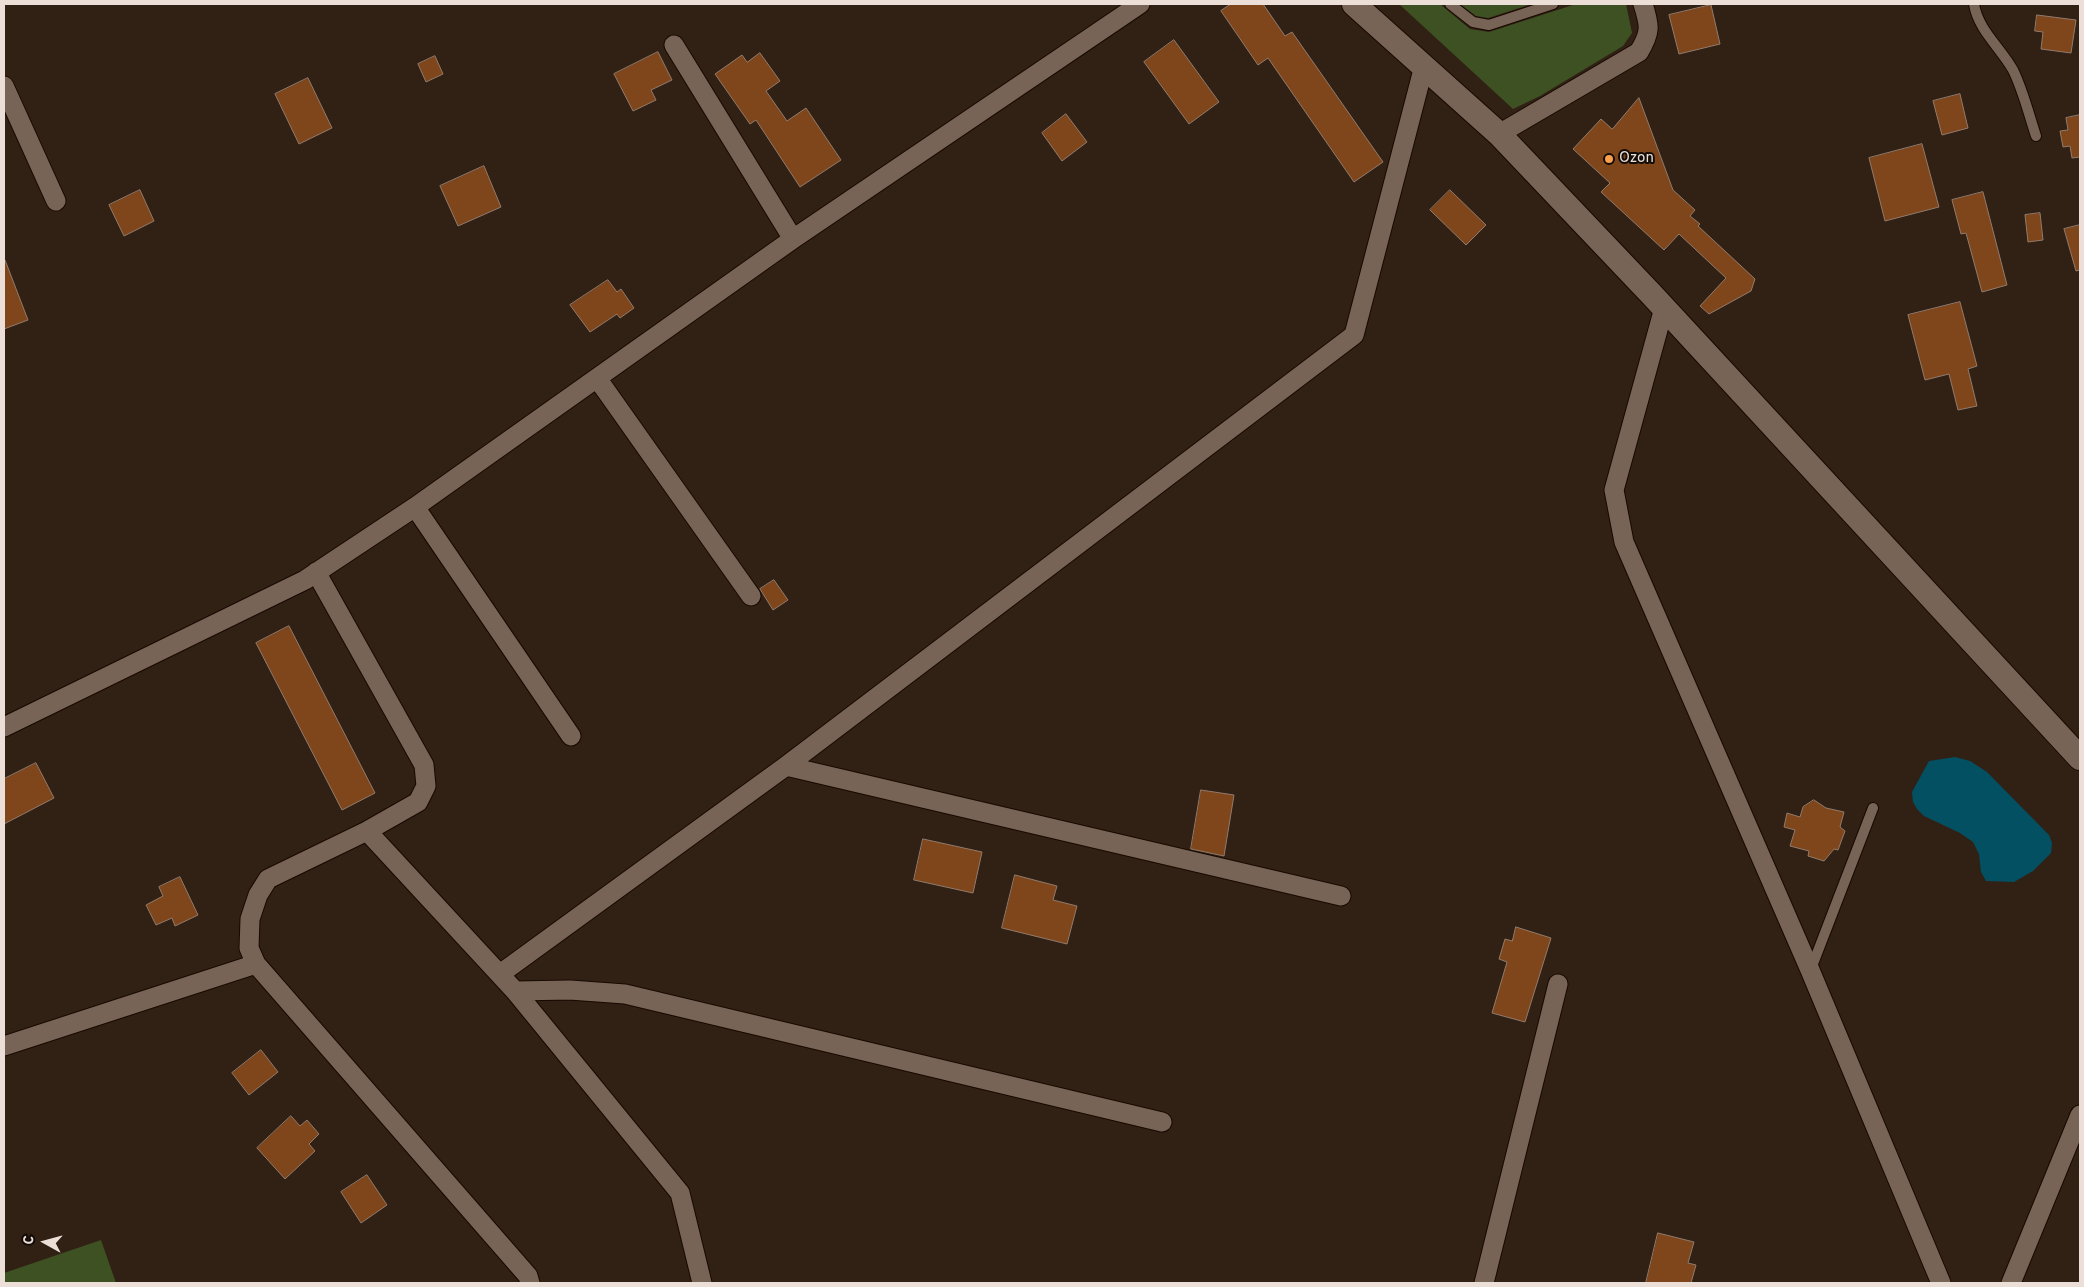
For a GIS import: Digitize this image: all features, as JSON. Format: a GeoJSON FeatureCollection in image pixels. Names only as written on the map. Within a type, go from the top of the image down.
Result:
{"type":"FeatureCollection","features":[{"type":"Feature","properties":{"kind":"street"},"geometry":{"type":"LineString","coordinates":[[1354,4],[1499,134],[1664,308],[2080,758]]}},
{"type":"Feature","properties":{"kind":"street"},"geometry":{"type":"LineString","coordinates":[[1499,134],[1639,52],[1648,37],[1647,18],[1643,4]]}},
{"type":"Feature","properties":{"kind":"street"},"geometry":{"type":"LineString","coordinates":[[4,726],[305,580],[415,507],[793,239],[1128,6]]}},
{"type":"Feature","properties":{"kind":"street"},"geometry":{"type":"LineString","coordinates":[[674,45],[793,239]]}},
{"type":"Feature","properties":{"kind":"street"},"geometry":{"type":"LineString","coordinates":[[500,974],[786,766],[1354,335],[1424,66]]}},
{"type":"Feature","properties":{"kind":"street"},"geometry":{"type":"LineString","coordinates":[[4,86],[56,201]]}},
{"type":"Feature","properties":{"kind":"street"},"geometry":{"type":"LineString","coordinates":[[1664,308],[1614,490],[1624,542],[1810,970],[1942,1283]]}},
{"type":"Feature","properties":{"kind":"street"},"geometry":{"type":"LineString","coordinates":[[598,378],[751,596]]}},
{"type":"Feature","properties":{"kind":"street"},"geometry":{"type":"LineString","coordinates":[[415,507],[570,736]]}},
{"type":"Feature","properties":{"kind":"street"},"geometry":{"type":"LineString","coordinates":[[316,572],[424,765],[426,786],[418,802],[367,831],[268,879],[258,895],[250,919],[249,948],[256,964],[528,1276],[530,1283]]}},
{"type":"Feature","properties":{"kind":"street"},"geometry":{"type":"LineString","coordinates":[[786,766],[1341,896]]}},
{"type":"Feature","properties":{"kind":"street"},"geometry":{"type":"LineString","coordinates":[[367,831],[500,974],[680,1193],[702,1283]]}},
{"type":"Feature","properties":{"kind":"street"},"geometry":{"type":"LineString","coordinates":[[4,1046],[256,964]]}},
{"type":"Feature","properties":{"kind":"street"},"geometry":{"type":"LineString","coordinates":[[1484,1283],[1558,984]]}},
{"type":"Feature","properties":{"kind":"street"},"geometry":{"type":"LineString","coordinates":[[514,991],[570,990],[624,994],[1162,1122]]}},
{"type":"Feature","properties":{"kind":"street"},"geometry":{"type":"LineString","coordinates":[[2011,1283],[2080,1115]]}},
{"type":"Feature","properties":{"kind":"lane"},"geometry":{"type":"LineString","coordinates":[[1450,4],[1473,22],[1488,25],[1553,4]]}},
{"type":"Feature","properties":{"kind":"lane"},"geometry":{"type":"LineString","coordinates":[[1974,4],[1975,11],[1986,32],[2013,71],[2036,136]]}},
{"type":"Feature","properties":{"kind":"lane"},"geometry":{"type":"LineString","coordinates":[[1810,970],[1873,808]]}},
{"type":"Feature","properties":{"kind":"green space"},"geometry":{"type":"Polygon","coordinates":[[[1399,4],[1440,4],[1470,29],[1489,32],[1576,4],[1626,4],[1632,33],[1623,46],[1540,96],[1513,109],[1399,4]]]}},
{"type":"Feature","properties":{"kind":"green space"},"geometry":{"type":"Polygon","coordinates":[[[1460,4],[1532,4],[1488,18],[1476,16],[1460,4]]]}},
{"type":"Feature","properties":{"kind":"green space"},"geometry":{"type":"Polygon","coordinates":[[[101,1240],[116,1283],[4,1283],[4,1273],[101,1240]]]}},
{"type":"Feature","properties":{"kind":"water"},"geometry":{"type":"Polygon","coordinates":[[[1955,757],[1970,761],[1987,772],[2049,835],[2052,843],[2051,853],[2033,871],[2014,882],[1986,881],[1981,872],[1979,854],[1973,842],[1960,833],[1924,816],[1913,802],[1912,792],[1929,761],[1955,757]]]}},
{"type":"Feature","properties":{"kind":"building"},"geometry":{"type":"Polygon","coordinates":[[[1231,4],[1263,4],[1285,36],[1292,32],[1383,162],[1354,182],[1268,58],[1258,65],[1221,11],[1231,4]]]}},
{"type":"Feature","properties":{"kind":"building"},"geometry":{"type":"Polygon","coordinates":[[[1711,5],[1720,44],[1679,54],[1669,15],[1711,5]]]}},
{"type":"Feature","properties":{"kind":"building"},"geometry":{"type":"Polygon","coordinates":[[[2037,15],[2076,20],[2071,53],[2041,49],[2043,32],[2035,31],[2037,15]]]}},
{"type":"Feature","properties":{"kind":"building"},"geometry":{"type":"Polygon","coordinates":[[[1174,40],[1219,102],[1189,124],[1144,62],[1174,40]]]}},
{"type":"Feature","properties":{"kind":"building"},"geometry":{"type":"Polygon","coordinates":[[[658,52],[672,80],[651,90],[656,100],[633,111],[614,74],[658,52]]]}},
{"type":"Feature","properties":{"kind":"building"},"geometry":{"type":"Polygon","coordinates":[[[760,53],[780,81],[766,91],[787,121],[806,108],[841,160],[800,187],[756,120],[750,124],[715,74],[742,55],[747,62],[760,53]]]}},
{"type":"Feature","properties":{"kind":"building"},"geometry":{"type":"Polygon","coordinates":[[[435,56],[443,74],[426,82],[418,64],[435,56]]]}},
{"type":"Feature","properties":{"kind":"building"},"geometry":{"type":"Polygon","coordinates":[[[308,78],[332,128],[299,144],[275,94],[308,78]]]}},
{"type":"Feature","properties":{"kind":"building"},"geometry":{"type":"Polygon","coordinates":[[[1960,94],[1968,128],[1942,135],[1933,101],[1960,94]]]}},
{"type":"Feature","properties":{"kind":"building"},"geometry":{"type":"Polygon","coordinates":[[[1639,98],[1673,190],[1695,210],[1690,216],[1700,224],[1698,226],[1755,279],[1751,291],[1709,314],[1700,306],[1726,278],[1679,234],[1664,250],[1601,192],[1610,183],[1573,149],[1601,119],[1612,129],[1639,98]]]}},
{"type":"Feature","properties":{"kind":"building"},"geometry":{"type":"Polygon","coordinates":[[[1066,114],[1087,142],[1062,161],[1042,133],[1066,114]]]}},
{"type":"Feature","properties":{"kind":"building"},"geometry":{"type":"Polygon","coordinates":[[[2080,115],[2080,157],[2072,158],[2070,146],[2063,147],[2060,131],[2068,130],[2066,118],[2080,115]]]}},
{"type":"Feature","properties":{"kind":"building"},"geometry":{"type":"Polygon","coordinates":[[[1922,144],[1939,207],[1885,221],[1869,158],[1922,144]]]}},
{"type":"Feature","properties":{"kind":"building"},"geometry":{"type":"Polygon","coordinates":[[[484,166],[501,207],[458,226],[440,186],[484,166]]]}},
{"type":"Feature","properties":{"kind":"building"},"geometry":{"type":"Polygon","coordinates":[[[140,190],[154,221],[124,236],[109,205],[140,190]]]}},
{"type":"Feature","properties":{"kind":"building"},"geometry":{"type":"Polygon","coordinates":[[[1450,190],[1486,225],[1466,245],[1430,210],[1450,190]]]}},
{"type":"Feature","properties":{"kind":"building"},"geometry":{"type":"Polygon","coordinates":[[[1983,192],[2007,285],[1982,292],[1966,233],[1961,234],[1952,200],[1983,192]]]}},
{"type":"Feature","properties":{"kind":"building"},"geometry":{"type":"Polygon","coordinates":[[[2040,213],[2043,240],[2028,242],[2025,215],[2040,213]]]}},
{"type":"Feature","properties":{"kind":"building"},"geometry":{"type":"Polygon","coordinates":[[[2080,225],[2080,270],[2076,271],[2064,229],[2080,225]]]}},
{"type":"Feature","properties":{"kind":"building"},"geometry":{"type":"Polygon","coordinates":[[[4,260],[28,320],[4,329],[4,260]]]}},
{"type":"Feature","properties":{"kind":"building"},"geometry":{"type":"Polygon","coordinates":[[[608,280],[617,292],[621,289],[634,308],[620,318],[617,314],[590,332],[570,305],[608,280]]]}},
{"type":"Feature","properties":{"kind":"building"},"geometry":{"type":"Polygon","coordinates":[[[1960,302],[1977,366],[1968,369],[1977,406],[1958,410],[1949,374],[1925,380],[1908,315],[1960,302]]]}},
{"type":"Feature","properties":{"kind":"building"},"geometry":{"type":"Polygon","coordinates":[[[774,580],[788,600],[773,610],[760,589],[774,580]]]}},
{"type":"Feature","properties":{"kind":"building"},"geometry":{"type":"Polygon","coordinates":[[[289,626],[375,793],[342,810],[256,643],[289,626]]]}},
{"type":"Feature","properties":{"kind":"building"},"geometry":{"type":"Polygon","coordinates":[[[36,763],[54,798],[4,824],[4,779],[36,763]]]}},
{"type":"Feature","properties":{"kind":"building"},"geometry":{"type":"Polygon","coordinates":[[[1201,790],[1234,795],[1224,856],[1191,849],[1201,790]]]}},
{"type":"Feature","properties":{"kind":"building"},"geometry":{"type":"Polygon","coordinates":[[[1814,800],[1826,808],[1844,812],[1840,827],[1845,831],[1838,850],[1834,849],[1824,861],[1808,856],[1809,851],[1790,846],[1795,830],[1784,827],[1787,813],[1800,817],[1803,807],[1814,800]]]}},
{"type":"Feature","properties":{"kind":"building"},"geometry":{"type":"Polygon","coordinates":[[[923,839],[982,852],[973,893],[914,880],[923,839]]]}},
{"type":"Feature","properties":{"kind":"building"},"geometry":{"type":"Polygon","coordinates":[[[1015,875],[1057,886],[1053,900],[1077,906],[1067,944],[1002,928],[1015,875]]]}},
{"type":"Feature","properties":{"kind":"building"},"geometry":{"type":"Polygon","coordinates":[[[180,877],[198,915],[175,926],[172,918],[156,925],[146,905],[163,896],[159,887],[180,877]]]}},
{"type":"Feature","properties":{"kind":"building"},"geometry":{"type":"Polygon","coordinates":[[[1516,927],[1551,938],[1525,1022],[1492,1013],[1507,962],[1499,959],[1505,939],[1512,941],[1516,927]]]}},
{"type":"Feature","properties":{"kind":"building"},"geometry":{"type":"Polygon","coordinates":[[[261,1050],[278,1072],[249,1095],[232,1073],[261,1050]]]}},
{"type":"Feature","properties":{"kind":"building"},"geometry":{"type":"Polygon","coordinates":[[[291,1116],[300,1126],[307,1120],[319,1134],[309,1144],[315,1151],[285,1179],[257,1148],[291,1116]]]}},
{"type":"Feature","properties":{"kind":"building"},"geometry":{"type":"Polygon","coordinates":[[[367,1175],[387,1205],[361,1223],[341,1192],[367,1175]]]}},
{"type":"Feature","properties":{"kind":"building"},"geometry":{"type":"Polygon","coordinates":[[[1658,1233],[1694,1242],[1688,1263],[1696,1265],[1691,1283],[1646,1283],[1658,1233]]]}},
{"type":"Feature","properties":{"kind":"place","name":"Ozon"},"geometry":{"type":"Point","coordinates":[1609,159]}}]}
